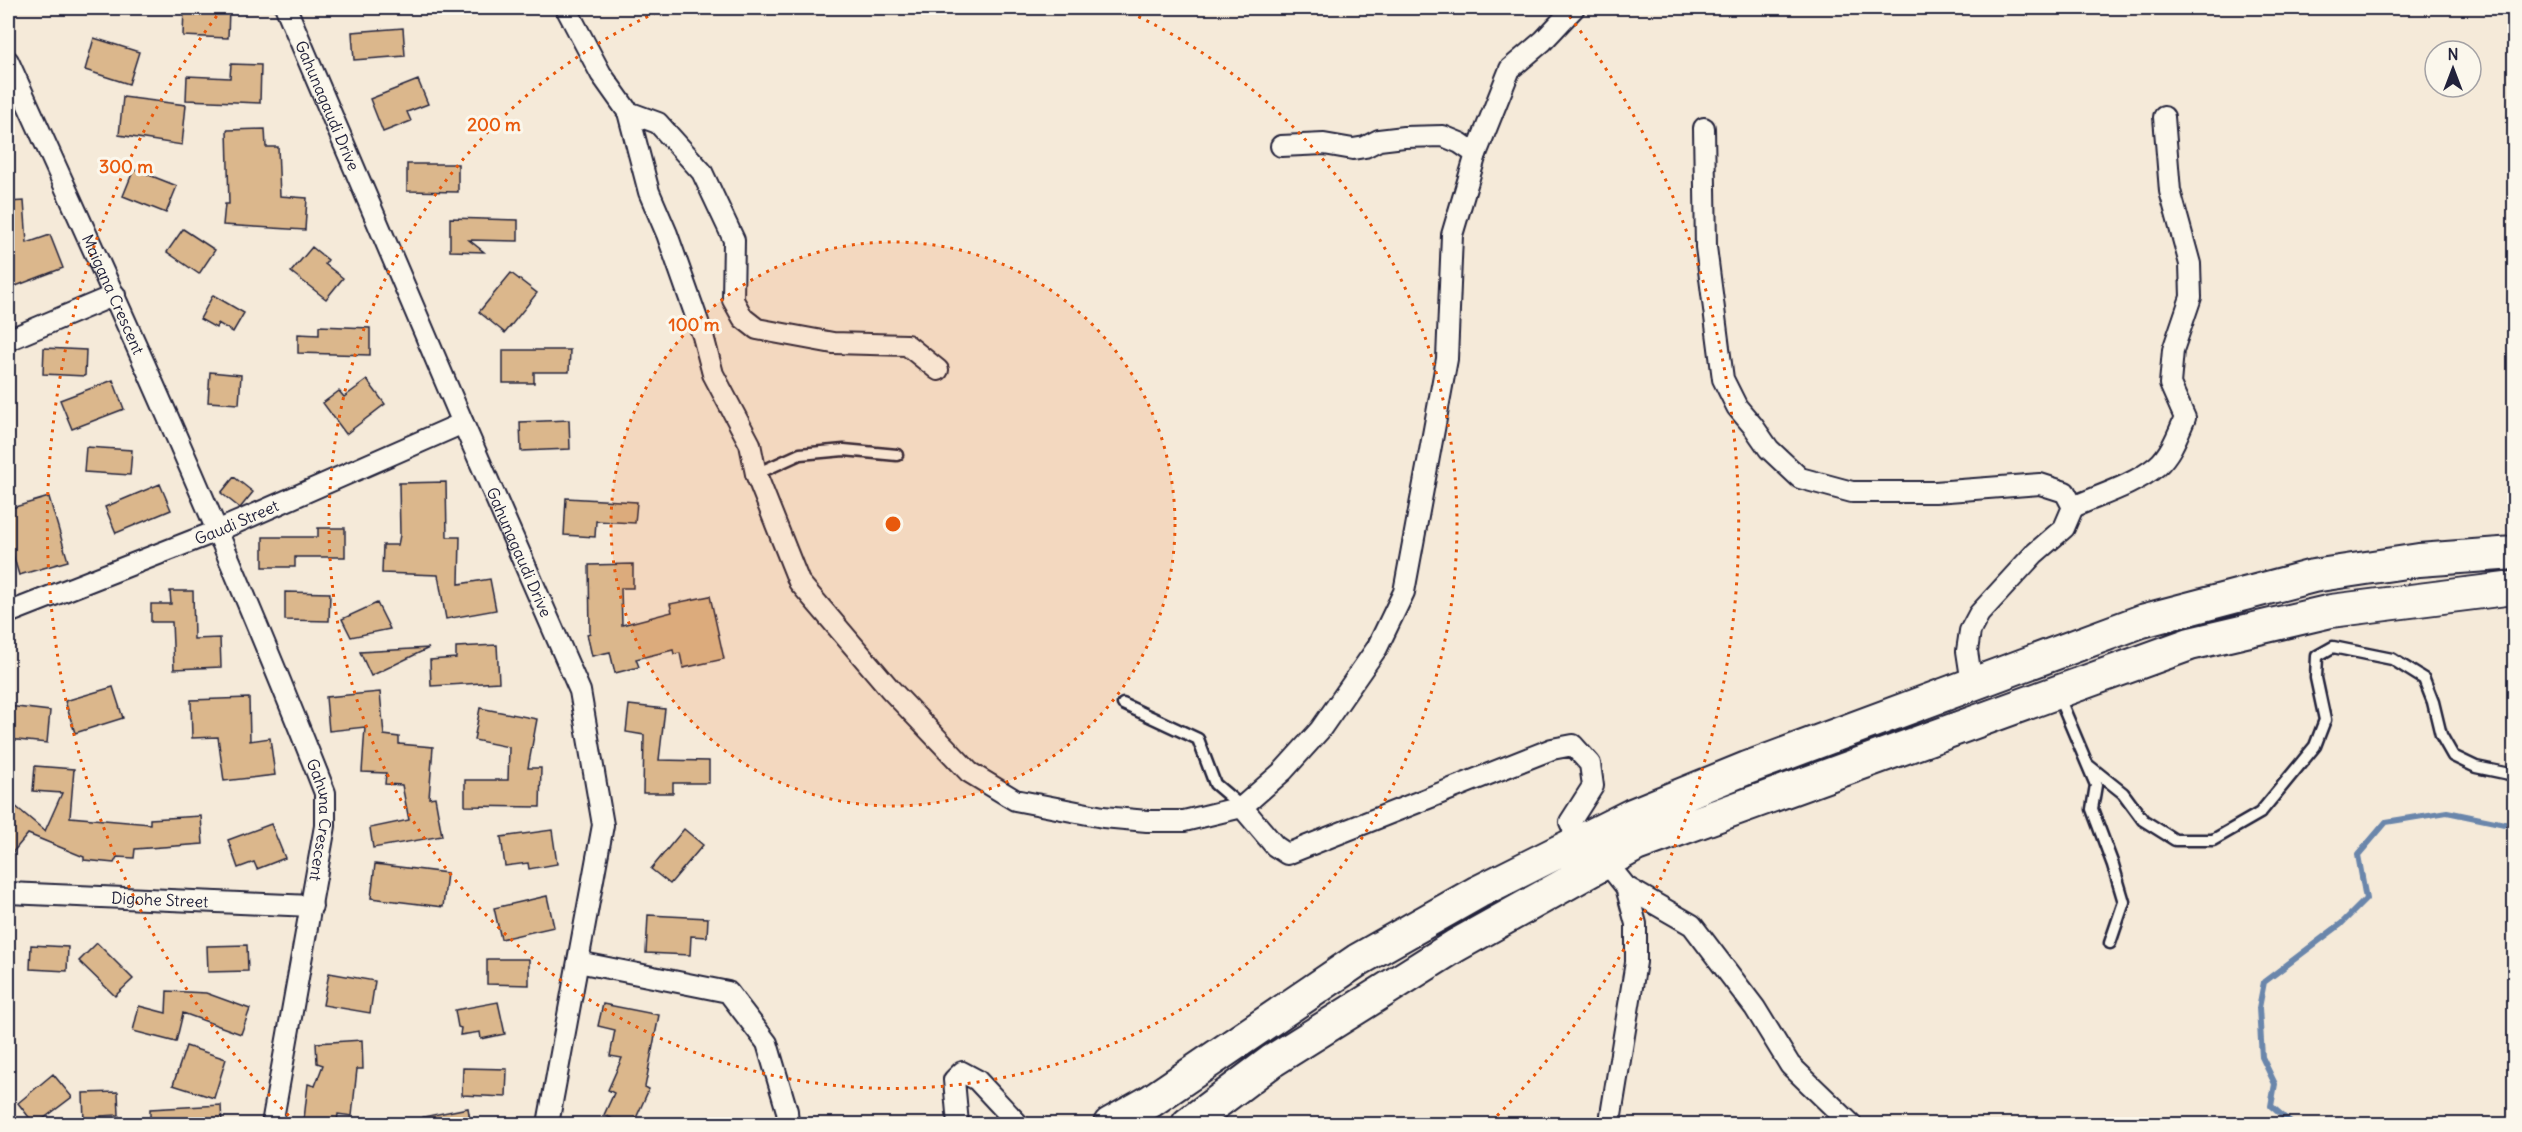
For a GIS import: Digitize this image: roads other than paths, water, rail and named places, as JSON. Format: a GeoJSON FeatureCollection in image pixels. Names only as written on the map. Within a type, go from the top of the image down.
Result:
{"type":"FeatureCollection","features":[{"type":"Feature","properties":{"kind":"main road"},"geometry":{"type":"LineString","coordinates":[[1110,1125],[1151,1101],[1358,960],[1478,892],[1632,816],[1747,768],[2142,621],[2268,587],[2376,565],[2514,553]]}},
{"type":"Feature","properties":{"kind":"main road"},"geometry":{"type":"LineString","coordinates":[[1188,1125],[1272,1061],[1368,1000],[1455,946],[1636,845],[2190,644],[2331,610],[2514,588]]}},
{"type":"Feature","properties":{"kind":"street","name":"Gahunagaudi Drive"},"geometry":{"type":"LineString","coordinates":[[286,8],[580,691],[603,825],[548,1125]]}},
{"type":"Feature","properties":{"kind":"street"},"geometry":{"type":"LineString","coordinates":[[566,8],[601,74],[628,112],[649,192],[667,234],[703,336],[713,374],[750,444],[756,474],[799,582],[890,688],[969,772],[1015,800],[1103,817],[1184,821],[1242,807],[1283,771],[1320,730],[1377,648],[1404,592],[1447,359],[1452,235],[1476,154],[1510,69],[1543,41],[1574,8]]}},
{"type":"Feature","properties":{"kind":"street","name":"Maigana Crescent"},"geometry":{"type":"LineString","coordinates":[[8,61],[115,295],[217,531]]}},
{"type":"Feature","properties":{"kind":"street"},"geometry":{"type":"LineString","coordinates":[[628,112],[658,123],[702,172],[734,240],[733,300],[743,318],[757,329],[833,344],[907,345],[938,370]]}},
{"type":"Feature","properties":{"kind":"street"},"geometry":{"type":"LineString","coordinates":[[1972,684],[1967,651],[1970,631],[1978,614],[2034,554],[2064,528],[2073,507],[2124,485],[2158,465],[2174,443],[2185,418],[2170,384],[2172,350],[2191,297],[2190,264],[2170,190],[2164,117]]}},
{"type":"Feature","properties":{"kind":"street"},"geometry":{"type":"LineString","coordinates":[[1704,128],[1706,247],[1723,379],[1737,407],[1769,449],[1800,478],[1852,492],[1935,492],[2040,484],[2065,492],[2073,507]]}},
{"type":"Feature","properties":{"kind":"street"},"geometry":{"type":"LineString","coordinates":[[1281,146],[1324,144],[1353,149],[1365,147],[1379,140],[1443,136],[1460,142],[1476,154]]}},
{"type":"Feature","properties":{"kind":"street"},"geometry":{"type":"LineString","coordinates":[[8,340],[115,295]]}},
{"type":"Feature","properties":{"kind":"street","name":"Gaudi Street"},"geometry":{"type":"LineString","coordinates":[[8,613],[217,531],[463,423]]}},
{"type":"Feature","properties":{"kind":"street","name":"Gahuna Crescent"},"geometry":{"type":"LineString","coordinates":[[217,531],[325,793],[325,826],[272,1125]]}},
{"type":"Feature","properties":{"kind":"street"},"geometry":{"type":"LineString","coordinates":[[1242,807],[1275,846],[1287,855],[1552,749],[1573,745],[1590,764],[1593,786],[1570,822],[1580,841],[1605,862],[1626,887],[1692,925],[1755,1008],[1790,1065],[1851,1125]]}},
{"type":"Feature","properties":{"kind":"street"},"geometry":{"type":"LineString","coordinates":[[1612,1125],[1611,1115],[1636,962],[1636,924],[1626,887]]}},
{"type":"Feature","properties":{"kind":"street","name":"Digohe Street"},"geometry":{"type":"LineString","coordinates":[[8,893],[312,906]]}},
{"type":"Feature","properties":{"kind":"street"},"geometry":{"type":"LineString","coordinates":[[578,962],[728,992],[767,1043],[787,1111],[788,1125]]}},
{"type":"Feature","properties":{"kind":"street"},"geometry":{"type":"LineString","coordinates":[[958,1125],[954,1080],[962,1072],[977,1080],[1018,1125]]}},
{"type":"Feature","properties":{"kind":"lane"},"geometry":{"type":"LineString","coordinates":[[756,474],[800,454],[844,450],[897,455]]}},
{"type":"Feature","properties":{"kind":"lane"},"geometry":{"type":"LineString","coordinates":[[2088,765],[2123,793],[2143,820],[2175,840],[2213,840],[2260,813],[2315,746],[2325,720],[2316,678],[2317,656],[2333,647],[2392,659],[2424,679],[2433,702],[2441,735],[2453,756],[2475,767],[2514,775]]}},
{"type":"Feature","properties":{"kind":"lane"},"geometry":{"type":"LineString","coordinates":[[2057,692],[2096,785],[2092,809],[2124,902],[2110,943]]}},
{"type":"Feature","properties":{"kind":"lane"},"geometry":{"type":"LineString","coordinates":[[1123,704],[1198,739],[1215,784],[1242,807]]}},
{"type":"Feature","properties":{"kind":"waterway"},"geometry":{"type":"LineString","coordinates":[[2292,1124],[2271,1106],[2275,1084],[2262,1057],[2259,1008],[2264,982],[2341,924],[2366,899],[2358,855],[2386,822],[2447,812],[2514,826]]}}]}
